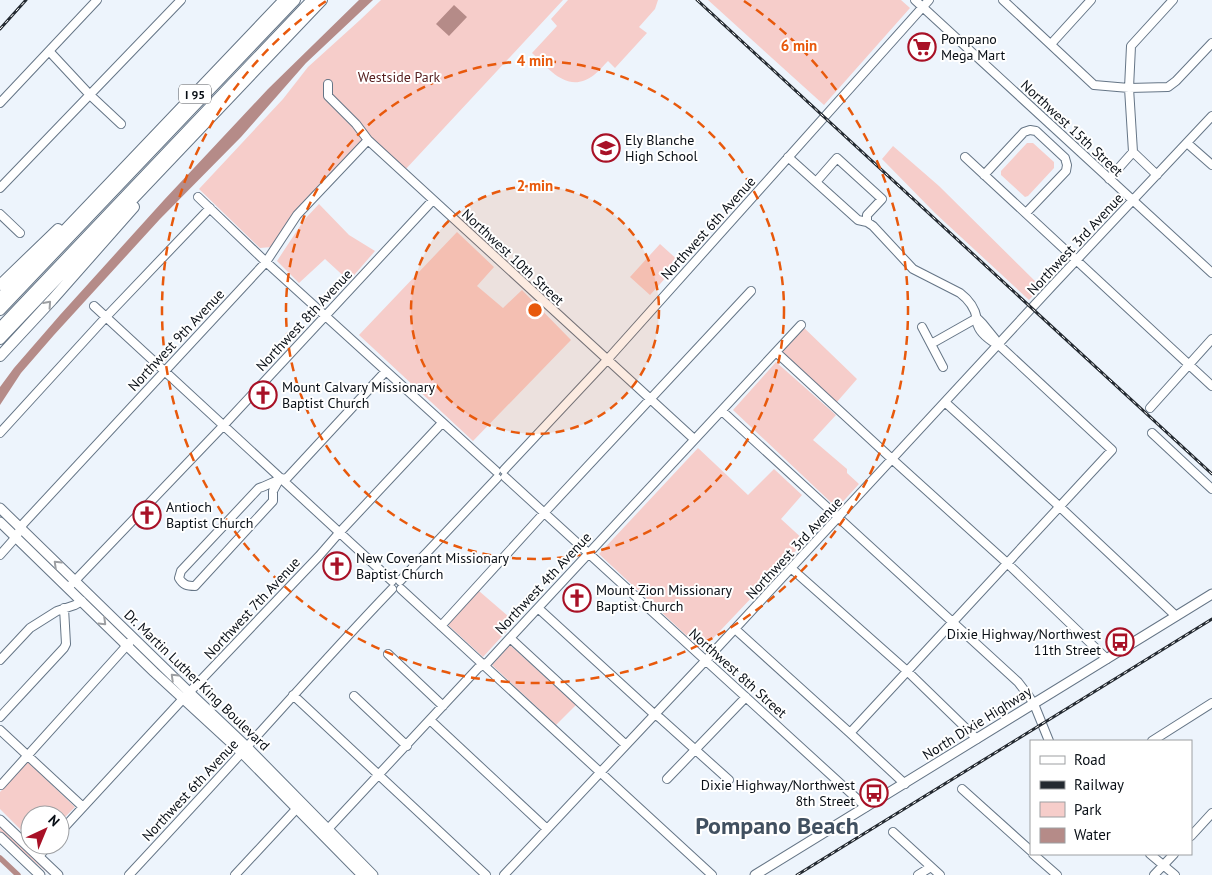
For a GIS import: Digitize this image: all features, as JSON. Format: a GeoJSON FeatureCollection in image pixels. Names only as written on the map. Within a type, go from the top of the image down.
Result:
{"type":"FeatureCollection","features":[{"type":"Feature","properties":{"kind":"highway","name":"I 95"},"geometry":{"type":"LineString","coordinates":[[0,298],[284,0]]}},
{"type":"Feature","properties":{"kind":"highway"},"geometry":{"type":"LineString","coordinates":[[0,310],[294,0]]}},
{"type":"Feature","properties":{"kind":"highway"},"geometry":{"type":"LineString","coordinates":[[0,328],[312,0]]}},
{"type":"Feature","properties":{"kind":"highway","name":"I 95"},"geometry":{"type":"LineString","coordinates":[[0,339],[322,0]]}},
{"type":"Feature","properties":{"kind":"highway"},"geometry":{"type":"LineString","coordinates":[[0,356],[146,195],[171,159]]}},
{"type":"Feature","properties":{"kind":"highway"},"geometry":{"type":"LineString","coordinates":[[0,285],[47,239],[106,187]]}},
{"type":"Feature","properties":{"kind":"main road","name":"Dr. Martin Luther King Boulevard"},"geometry":{"type":"LineString","coordinates":[[0,508],[76,582],[130,642]]}},
{"type":"Feature","properties":{"kind":"main road","name":"Dr. Martin Luther King Boulevard"},"geometry":{"type":"LineString","coordinates":[[0,522],[68,588],[130,642],[244,750],[300,806],[362,875]]}},
{"type":"Feature","properties":{"kind":"main road","name":"North Dixie Highway"},"geometry":{"type":"LineString","coordinates":[[755,875],[1212,594]]}},
{"type":"Feature","properties":{"kind":"main road","name":"Dr. Martin Luther King Boulevard"},"geometry":{"type":"LineString","coordinates":[[300,806],[328,830],[373,875]]}},
{"type":"Feature","properties":{"kind":"main road"},"geometry":{"type":"LineString","coordinates":[[0,820],[58,875]]}},
{"type":"Feature","properties":{"kind":"main road"},"geometry":{"type":"LineString","coordinates":[[0,837],[40,875]]}},
{"type":"Feature","properties":{"kind":"street"},"geometry":{"type":"LineString","coordinates":[[0,103],[97,0]]}},
{"type":"Feature","properties":{"kind":"street"},"geometry":{"type":"LineString","coordinates":[[0,188],[181,0]]}},
{"type":"Feature","properties":{"kind":"street","name":"Northwest 15th Street"},"geometry":{"type":"LineString","coordinates":[[915,0],[1212,273]]}},
{"type":"Feature","properties":{"kind":"street","name":"Northwest 6th Avenue"},"geometry":{"type":"LineString","coordinates":[[129,875],[364,618],[607,360],[929,0]]}},
{"type":"Feature","properties":{"kind":"street"},"geometry":{"type":"LineString","coordinates":[[1051,44],[1091,0]]}},
{"type":"Feature","properties":{"kind":"street"},"geometry":{"type":"LineString","coordinates":[[1157,175],[1133,152],[1129,88],[1131,46],[1173,0]]}},
{"type":"Feature","properties":{"kind":"street"},"geometry":{"type":"LineString","coordinates":[[1007,1],[1094,86],[1129,88],[1168,87],[1212,43]]}},
{"type":"Feature","properties":{"kind":"street"},"geometry":{"type":"LineString","coordinates":[[49,50],[90,95],[121,124]]}},
{"type":"Feature","properties":{"kind":"street","name":"Northwest 10th Street"},"geometry":{"type":"LineString","coordinates":[[328,84],[328,96],[356,124],[368,140],[694,439]]}},
{"type":"Feature","properties":{"kind":"street","name":"Northwest 3rd Avenue"},"geometry":{"type":"LineString","coordinates":[[504,875],[792,569],[1212,116]]}},
{"type":"Feature","properties":{"kind":"street"},"geometry":{"type":"LineString","coordinates":[[984,175],[1024,132],[1030,130],[1036,132],[1066,158],[1066,171],[1026,213]]}},
{"type":"Feature","properties":{"kind":"street","name":"Northwest 9th Avenue"},"geometry":{"type":"LineString","coordinates":[[0,554],[16,537],[20,528],[266,262],[298,216],[368,140]]}},
{"type":"Feature","properties":{"kind":"street"},"geometry":{"type":"LineString","coordinates":[[1187,143],[1212,165]]}},
{"type":"Feature","properties":{"kind":"street"},"geometry":{"type":"LineString","coordinates":[[1109,179],[1133,152]]}},
{"type":"Feature","properties":{"kind":"street"},"geometry":{"type":"LineString","coordinates":[[788,157],[858,220],[873,226],[913,269],[960,293],[966,298],[977,318],[977,326],[982,332],[1112,450],[850,733]]}},
{"type":"Feature","properties":{"kind":"street"},"geometry":{"type":"LineString","coordinates":[[965,157],[1212,386]]}},
{"type":"Feature","properties":{"kind":"street"},"geometry":{"type":"LineString","coordinates":[[816,182],[837,158],[882,199],[867,215],[867,222]]}},
{"type":"Feature","properties":{"kind":"street","name":"Northwest 8th Street"},"geometry":{"type":"LineString","coordinates":[[198,197],[442,423],[706,660],[866,807]]}},
{"type":"Feature","properties":{"kind":"street","name":"Northwest 8th Avenue"},"geometry":{"type":"LineString","coordinates":[[68,588],[76,582],[223,426],[433,200]]}},
{"type":"Feature","properties":{"kind":"street"},"geometry":{"type":"LineString","coordinates":[[0,433],[106,317],[210,208]]}},
{"type":"Feature","properties":{"kind":"street"},"geometry":{"type":"LineString","coordinates":[[0,214],[20,233]]}},
{"type":"Feature","properties":{"kind":"street"},"geometry":{"type":"LineString","coordinates":[[441,626],[751,291]]}},
{"type":"Feature","properties":{"kind":"street"},"geometry":{"type":"LineString","coordinates":[[94,306],[712,875]]}},
{"type":"Feature","properties":{"kind":"street"},"geometry":{"type":"LineString","coordinates":[[931,344],[977,318]]}},
{"type":"Feature","properties":{"kind":"street","name":"Northwest 4th Avenue"},"geometry":{"type":"LineString","coordinates":[[328,830],[478,668],[484,665],[510,638],[801,325]]}},
{"type":"Feature","properties":{"kind":"street"},"geometry":{"type":"LineString","coordinates":[[922,327],[943,367]]}},
{"type":"Feature","properties":{"kind":"street"},"geometry":{"type":"LineString","coordinates":[[1150,408],[1212,339]]}},
{"type":"Feature","properties":{"kind":"street"},"geometry":{"type":"LineString","coordinates":[[776,352],[1007,563],[1107,659]]}},
{"type":"Feature","properties":{"kind":"street"},"geometry":{"type":"LineString","coordinates":[[280,478],[273,492],[273,501],[194,586],[183,584],[179,578],[181,571],[259,488],[280,478],[287,478],[386,371]]}},
{"type":"Feature","properties":{"kind":"street"},"geometry":{"type":"LineString","coordinates":[[946,403],[1176,616]]}},
{"type":"Feature","properties":{"kind":"street"},"geometry":{"type":"LineString","coordinates":[[722,411],[1018,682],[1034,704],[1049,740]]}},
{"type":"Feature","properties":{"kind":"street","name":"Northwest 7th Avenue"},"geometry":{"type":"LineString","coordinates":[[70,821],[442,423]]}},
{"type":"Feature","properties":{"kind":"street"},"geometry":{"type":"LineString","coordinates":[[1152,433],[1212,489]]}},
{"type":"Feature","properties":{"kind":"street"},"geometry":{"type":"LineString","coordinates":[[792,569],[906,671],[977,738]]}},
{"type":"Feature","properties":{"kind":"street"},"geometry":{"type":"LineString","coordinates":[[0,660],[30,628],[64,608],[82,601]]}},
{"type":"Feature","properties":{"kind":"street"},"geometry":{"type":"LineString","coordinates":[[0,717],[64,648],[66,644],[64,608]]}},
{"type":"Feature","properties":{"kind":"street"},"geometry":{"type":"LineString","coordinates":[[538,608],[729,780]]}},
{"type":"Feature","properties":{"kind":"street"},"geometry":{"type":"LineString","coordinates":[[736,629],[904,784]]}},
{"type":"Feature","properties":{"kind":"street"},"geometry":{"type":"LineString","coordinates":[[510,638],[626,745]]}},
{"type":"Feature","properties":{"kind":"street"},"geometry":{"type":"LineString","coordinates":[[0,785],[130,642]]}},
{"type":"Feature","properties":{"kind":"street"},"geometry":{"type":"LineString","coordinates":[[388,654],[443,706]]}},
{"type":"Feature","properties":{"kind":"street"},"geometry":{"type":"LineString","coordinates":[[293,695],[486,875]]}},
{"type":"Feature","properties":{"kind":"street"},"geometry":{"type":"LineString","coordinates":[[354,696],[406,746]]}},
{"type":"Feature","properties":{"kind":"street"},"geometry":{"type":"LineString","coordinates":[[667,779],[746,697]]}},
{"type":"Feature","properties":{"kind":"street"},"geometry":{"type":"LineString","coordinates":[[1154,740],[1212,703]]}},
{"type":"Feature","properties":{"kind":"street"},"geometry":{"type":"LineString","coordinates":[[430,720],[547,829]]}},
{"type":"Feature","properties":{"kind":"street"},"geometry":{"type":"LineString","coordinates":[[0,730],[83,807]]}},
{"type":"Feature","properties":{"kind":"street"},"geometry":{"type":"LineString","coordinates":[[962,789],[1030,850]]}},
{"type":"Feature","properties":{"kind":"street"},"geometry":{"type":"LineString","coordinates":[[235,875],[300,806]]}},
{"type":"Feature","properties":{"kind":"street"},"geometry":{"type":"LineString","coordinates":[[1192,835],[1212,813]]}},
{"type":"Feature","properties":{"kind":"street"},"geometry":{"type":"LineString","coordinates":[[893,832],[940,875]]}},
{"type":"Feature","properties":{"kind":"street"},"geometry":{"type":"LineString","coordinates":[[1035,855],[1057,875]]}},
{"type":"Feature","properties":{"kind":"street"},"geometry":{"type":"LineString","coordinates":[[1151,855],[1175,875]]}},
{"type":"Feature","properties":{"kind":"street"},"geometry":{"type":"LineString","coordinates":[[1154,875],[1173,855]]}},
{"type":"Feature","properties":{"kind":"street"},"geometry":{"type":"LineString","coordinates":[[918,875],[931,867]]}},
{"type":"Feature","properties":{"kind":"green space","name":"Westside Park"},"geometry":{"type":"Polygon","coordinates":[[[381,0],[563,0],[404,171],[368,137],[272,247],[260,248],[199,189],[283,99],[308,67],[381,0]]]}},
{"type":"Feature","properties":{"kind":"green space"},"geometry":{"type":"Polygon","coordinates":[[[568,0],[658,0],[655,9],[639,27],[647,33],[615,68],[608,61],[594,75],[576,82],[560,78],[532,53],[557,26],[551,19],[568,0]]]}},
{"type":"Feature","properties":{"kind":"green space"},"geometry":{"type":"Polygon","coordinates":[[[708,0],[901,0],[910,8],[824,105],[708,0]]]}},
{"type":"Feature","properties":{"kind":"green space"},"geometry":{"type":"Polygon","coordinates":[[[1027,143],[1033,143],[1054,162],[1054,168],[1025,197],[1001,175],[1001,171],[1027,143]]]}},
{"type":"Feature","properties":{"kind":"green space"},"geometry":{"type":"Polygon","coordinates":[[[893,146],[939,186],[1041,287],[1029,300],[935,213],[882,159],[893,146]]]}},
{"type":"Feature","properties":{"kind":"green space"},"geometry":{"type":"Polygon","coordinates":[[[319,204],[349,235],[375,251],[349,281],[325,259],[299,283],[277,261],[304,220],[319,204]]]}},
{"type":"Feature","properties":{"kind":"green space"},"geometry":{"type":"Polygon","coordinates":[[[457,232],[494,267],[477,286],[503,308],[522,290],[571,340],[473,441],[359,335],[457,232]]]}},
{"type":"Feature","properties":{"kind":"green space"},"geometry":{"type":"Polygon","coordinates":[[[660,244],[680,262],[650,295],[630,277],[660,244]]]}},
{"type":"Feature","properties":{"kind":"green space"},"geometry":{"type":"Polygon","coordinates":[[[798,322],[857,379],[836,403],[776,346],[798,322]]]}},
{"type":"Feature","properties":{"kind":"green space"},"geometry":{"type":"Polygon","coordinates":[[[776,362],[836,415],[813,440],[847,469],[847,473],[859,484],[837,508],[733,410],[776,362]]]}},
{"type":"Feature","properties":{"kind":"green space"},"geometry":{"type":"Polygon","coordinates":[[[698,448],[748,495],[774,469],[802,495],[781,519],[805,541],[702,650],[599,554],[698,448]]]}},
{"type":"Feature","properties":{"kind":"green space"},"geometry":{"type":"Polygon","coordinates":[[[479,591],[515,622],[483,657],[448,625],[479,591]]]}},
{"type":"Feature","properties":{"kind":"green space"},"geometry":{"type":"Polygon","coordinates":[[[510,645],[576,705],[556,725],[492,665],[510,645]]]}},
{"type":"Feature","properties":{"kind":"green space"},"geometry":{"type":"Polygon","coordinates":[[[28,762],[75,807],[70,812],[70,805],[20,805],[20,829],[0,809],[0,792],[28,762]]]}},
{"type":"Feature","properties":{"kind":"green space"},"geometry":{"type":"Polygon","coordinates":[[[0,826],[20,845],[20,850],[17,847],[0,831],[0,826]]]}},
{"type":"Feature","properties":{"kind":"green space"},"geometry":{"type":"Polygon","coordinates":[[[26,855],[31,855],[49,874],[26,855]]]}},
{"type":"Feature","properties":{"kind":"water"},"geometry":{"type":"Polygon","coordinates":[[[359,0],[373,0],[306,63],[241,137],[160,219],[21,373],[0,405],[0,387],[60,315],[268,89],[359,0]]]}},
{"type":"Feature","properties":{"kind":"water"},"geometry":{"type":"Polygon","coordinates":[[[454,5],[467,17],[449,36],[436,24],[454,5]]]}},
{"type":"Feature","properties":{"kind":"waterway"},"geometry":{"type":"LineString","coordinates":[[0,858],[18,875]]}},
{"type":"Feature","properties":{"kind":"railway"},"geometry":{"type":"LineString","coordinates":[[0,29],[26,0]]}},
{"type":"Feature","properties":{"kind":"railway"},"geometry":{"type":"LineString","coordinates":[[697,0],[1212,474]]}},
{"type":"Feature","properties":{"kind":"railway"},"geometry":{"type":"LineString","coordinates":[[797,875],[1212,619]]}},
{"type":"Feature","properties":{"kind":"place","name":"Pompano Mega Mart"},"geometry":{"type":"Point","coordinates":[922,47]}},
{"type":"Feature","properties":{"kind":"place","name":"Ely Blanche High School"},"geometry":{"type":"Point","coordinates":[606,148]}},
{"type":"Feature","properties":{"kind":"place","name":"Mount Calvary Missionary Baptist Church"},"geometry":{"type":"Point","coordinates":[263,395]}},
{"type":"Feature","properties":{"kind":"place","name":"Antioch Baptist Church"},"geometry":{"type":"Point","coordinates":[147,515]}},
{"type":"Feature","properties":{"kind":"place","name":"New Covenant Missionary Baptist Church"},"geometry":{"type":"Point","coordinates":[337,566]}},
{"type":"Feature","properties":{"kind":"place","name":"Mount Zion Missionary Baptist Church"},"geometry":{"type":"Point","coordinates":[577,598]}},
{"type":"Feature","properties":{"kind":"place","name":"Dixie Highway/Northwest 11th Street"},"geometry":{"type":"Point","coordinates":[1120,642]}},
{"type":"Feature","properties":{"kind":"place","name":"Dixie Highway/Northwest 8th Street"},"geometry":{"type":"Point","coordinates":[874,793]}},
{"type":"Feature","properties":{"kind":"district","name":"Pompano Beach"},"geometry":{"type":"Point","coordinates":[777,825]}}]}
